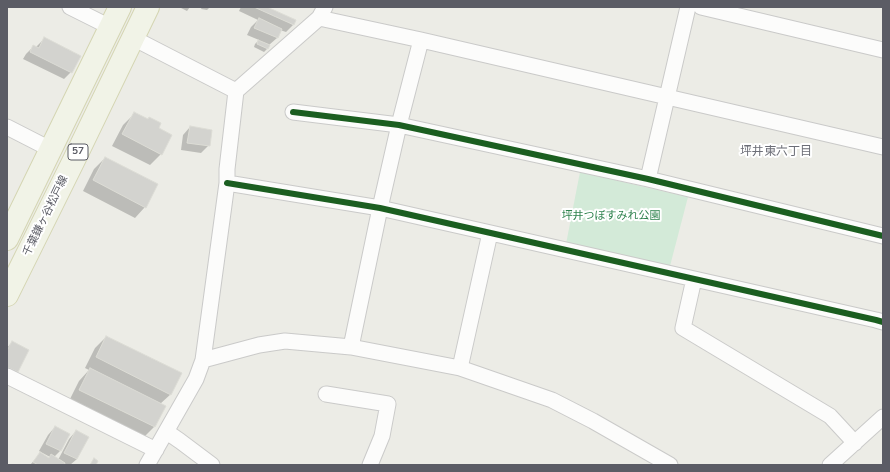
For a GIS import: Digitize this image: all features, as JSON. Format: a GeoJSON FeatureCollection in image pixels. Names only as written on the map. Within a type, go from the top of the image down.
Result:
{"type":"FeatureCollection","features":[{"type":"Feature","properties":{"kind":"main road","name":"57"},"geometry":{"type":"LineString","coordinates":[[7,239],[120,7]]}},
{"type":"Feature","properties":{"kind":"main road","name":"千葉鎌ヶ谷松戸線"},"geometry":{"type":"LineString","coordinates":[[7,295],[148,7]]}},
{"type":"Feature","properties":{"kind":"street"},"geometry":{"type":"LineString","coordinates":[[70,7],[110,27]]}},
{"type":"Feature","properties":{"kind":"street"},"geometry":{"type":"LineString","coordinates":[[648,180],[688,7]]}},
{"type":"Feature","properties":{"kind":"street"},"geometry":{"type":"LineString","coordinates":[[701,7],[883,50]]}},
{"type":"Feature","properties":{"kind":"street"},"geometry":{"type":"LineString","coordinates":[[147,465],[196,379],[203,360],[226,183],[236,91],[322,12],[421,40],[883,147]]}},
{"type":"Feature","properties":{"kind":"street"},"geometry":{"type":"LineString","coordinates":[[133,38],[236,91]]}},
{"type":"Feature","properties":{"kind":"street"},"geometry":{"type":"LineString","coordinates":[[351,347],[380,208],[399,125],[421,40]]}},
{"type":"Feature","properties":{"kind":"street"},"geometry":{"type":"LineString","coordinates":[[293,112],[399,125],[648,180],[883,236]]}},
{"type":"Feature","properties":{"kind":"street"},"geometry":{"type":"LineString","coordinates":[[7,127],[50,149]]}},
{"type":"Feature","properties":{"kind":"street"},"geometry":{"type":"LineString","coordinates":[[226,183],[380,208],[883,322]]}},
{"type":"Feature","properties":{"kind":"street"},"geometry":{"type":"LineString","coordinates":[[460,368],[490,233]]}},
{"type":"Feature","properties":{"kind":"street"},"geometry":{"type":"LineString","coordinates":[[694,279],[683,328],[830,416],[855,443]]}},
{"type":"Feature","properties":{"kind":"street"},"geometry":{"type":"LineString","coordinates":[[203,360],[259,345],[285,341],[351,347],[460,368],[552,400],[593,421],[670,465]]}},
{"type":"Feature","properties":{"kind":"street"},"geometry":{"type":"LineString","coordinates":[[7,376],[156,450]]}},
{"type":"Feature","properties":{"kind":"street"},"geometry":{"type":"LineString","coordinates":[[326,394],[388,404],[382,436],[370,465]]}},
{"type":"Feature","properties":{"kind":"street"},"geometry":{"type":"LineString","coordinates":[[830,465],[883,417]]}},
{"type":"Feature","properties":{"kind":"street"},"geometry":{"type":"LineString","coordinates":[[167,432],[212,465]]}},
{"type":"Feature","properties":{"kind":"green space","name":"坪井つぼすみれ公園"},"geometry":{"type":"Polygon","coordinates":[[[580,172],[688,197],[670,266],[566,244],[580,172]]]}},
{"type":"Feature","properties":{"kind":"building"},"geometry":{"type":"Polygon","coordinates":[[[254,7],[267,7],[296,20],[294,25],[254,7]]]}},
{"type":"Feature","properties":{"kind":"building"},"geometry":{"type":"Polygon","coordinates":[[[259,18],[282,29],[278,38],[254,28],[259,18]]]}},
{"type":"Feature","properties":{"kind":"building"},"geometry":{"type":"Polygon","coordinates":[[[44,37],[81,56],[72,73],[30,52],[33,45],[39,48],[44,37]]]}},
{"type":"Feature","properties":{"kind":"building"},"geometry":{"type":"Polygon","coordinates":[[[258,40],[270,45],[268,49],[257,44],[258,40]]]}},
{"type":"Feature","properties":{"kind":"building"},"geometry":{"type":"Polygon","coordinates":[[[134,112],[148,119],[149,117],[161,123],[159,128],[172,135],[162,155],[122,134],[134,112]]]}},
{"type":"Feature","properties":{"kind":"building"},"geometry":{"type":"Polygon","coordinates":[[[190,126],[212,130],[210,146],[187,143],[190,126]]]}},
{"type":"Feature","properties":{"kind":"building"},"geometry":{"type":"Polygon","coordinates":[[[105,157],[158,184],[146,208],[93,180],[105,157]]]}},
{"type":"Feature","properties":{"kind":"building"},"geometry":{"type":"Polygon","coordinates":[[[106,336],[182,373],[171,395],[96,357],[106,336]]]}},
{"type":"Feature","properties":{"kind":"building"},"geometry":{"type":"Polygon","coordinates":[[[12,341],[29,350],[18,372],[7,367],[7,349],[12,341]]]}},
{"type":"Feature","properties":{"kind":"building"},"geometry":{"type":"Polygon","coordinates":[[[90,368],[166,406],[155,427],[79,390],[90,368]]]}},
{"type":"Feature","properties":{"kind":"building"},"geometry":{"type":"Polygon","coordinates":[[[55,426],[70,434],[61,451],[46,444],[55,426]]]}},
{"type":"Feature","properties":{"kind":"building"},"geometry":{"type":"Polygon","coordinates":[[[76,430],[89,437],[77,459],[64,453],[76,430]]]}},
{"type":"Feature","properties":{"kind":"building"},"geometry":{"type":"Polygon","coordinates":[[[40,452],[49,458],[51,454],[65,463],[64,465],[38,465],[33,462],[40,452]]]}},
{"type":"Feature","properties":{"kind":"building"},"geometry":{"type":"Polygon","coordinates":[[[94,458],[98,461],[96,465],[90,465],[94,458]]]}},
{"type":"Feature","properties":{"kind":"cycle path"},"geometry":{"type":"LineString","coordinates":[[293,112],[399,125],[648,179],[883,236]]}},
{"type":"Feature","properties":{"kind":"cycle path"},"geometry":{"type":"LineString","coordinates":[[227,183],[380,208],[883,322]]}},
{"type":"Feature","properties":{"kind":"district","name":"坪井東六丁目"},"geometry":{"type":"Point","coordinates":[776,152]}}]}
